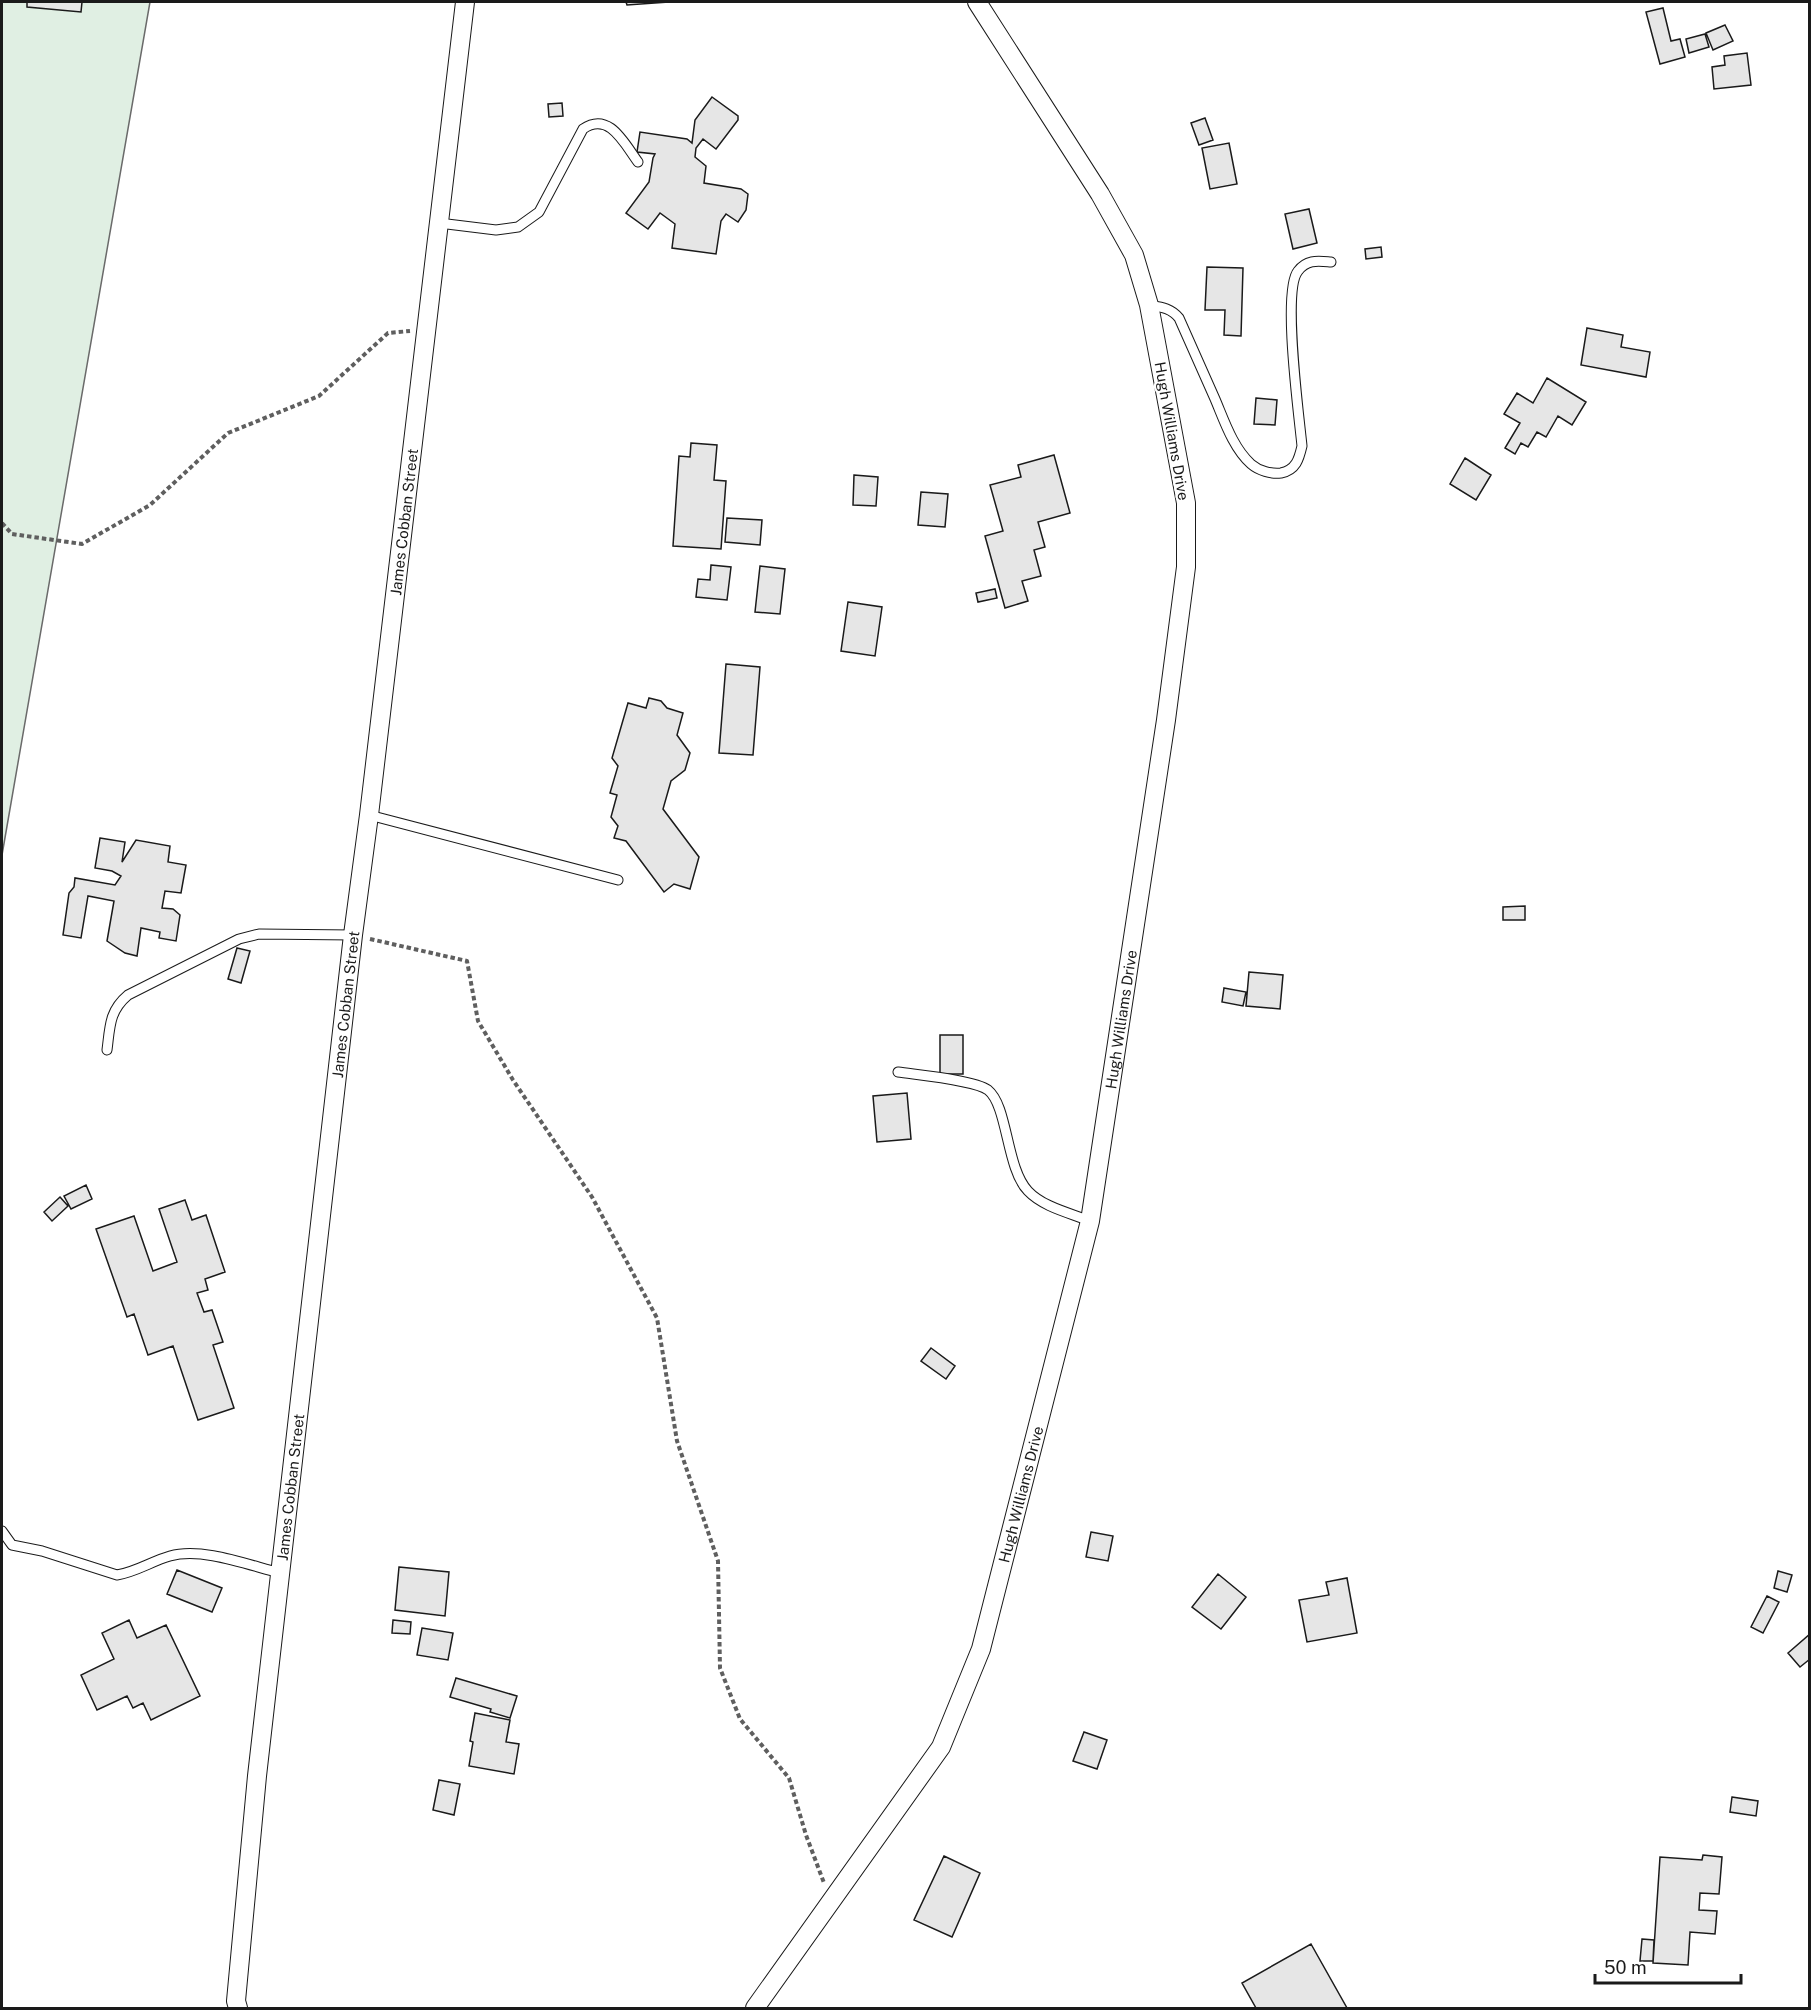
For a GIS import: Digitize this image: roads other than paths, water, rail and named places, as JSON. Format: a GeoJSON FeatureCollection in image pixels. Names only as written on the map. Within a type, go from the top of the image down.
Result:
{"type":"FeatureCollection","features":[{"type":"Feature","properties":{"kind":"street","name":"James Cobban Street"},"geometry":{"type":"LineString","coordinates":[[238,2008],[236,2001],[256,1788],[352,935],[369,815],[465,2]]}},
{"type":"Feature","properties":{"kind":"street","name":"Hugh Williams Drive"},"geometry":{"type":"LineString","coordinates":[[755,2008],[941,1747],[981,1649],[1090,1221],[1164,732],[1186,567],[1186,503],[1149,305],[1134,255],[1100,194],[977,2]]}},
{"type":"Feature","properties":{"kind":"lane"},"geometry":{"type":"LineString","coordinates":[[439,223],[496,230],[518,227],[539,212],[583,129],[592,123],[602,123],[612,128],[638,162]]}},
{"type":"Feature","properties":{"kind":"lane"},"geometry":{"type":"LineString","coordinates":[[1149,305],[1174,312],[1179,318],[1231,435],[1249,462],[1259,470],[1282,473],[1291,470],[1299,460],[1302,446],[1291,321],[1291,289],[1296,273],[1304,264],[1313,261],[1331,262]]}},
{"type":"Feature","properties":{"kind":"lane"},"geometry":{"type":"LineString","coordinates":[[369,815],[618,880]]}},
{"type":"Feature","properties":{"kind":"lane"},"geometry":{"type":"LineString","coordinates":[[107,1050],[112,1016],[117,1004],[128,995],[239,939],[259,934],[352,935]]}},
{"type":"Feature","properties":{"kind":"lane"},"geometry":{"type":"LineString","coordinates":[[898,1072],[976,1085],[989,1091],[998,1105],[1018,1177],[1029,1192],[1046,1204],[1090,1221]]}},
{"type":"Feature","properties":{"kind":"lane"},"geometry":{"type":"LineString","coordinates":[[2,1531],[12,1545],[42,1551],[117,1575],[128,1574],[170,1556],[184,1553],[202,1554],[280,1573]]}}]}
